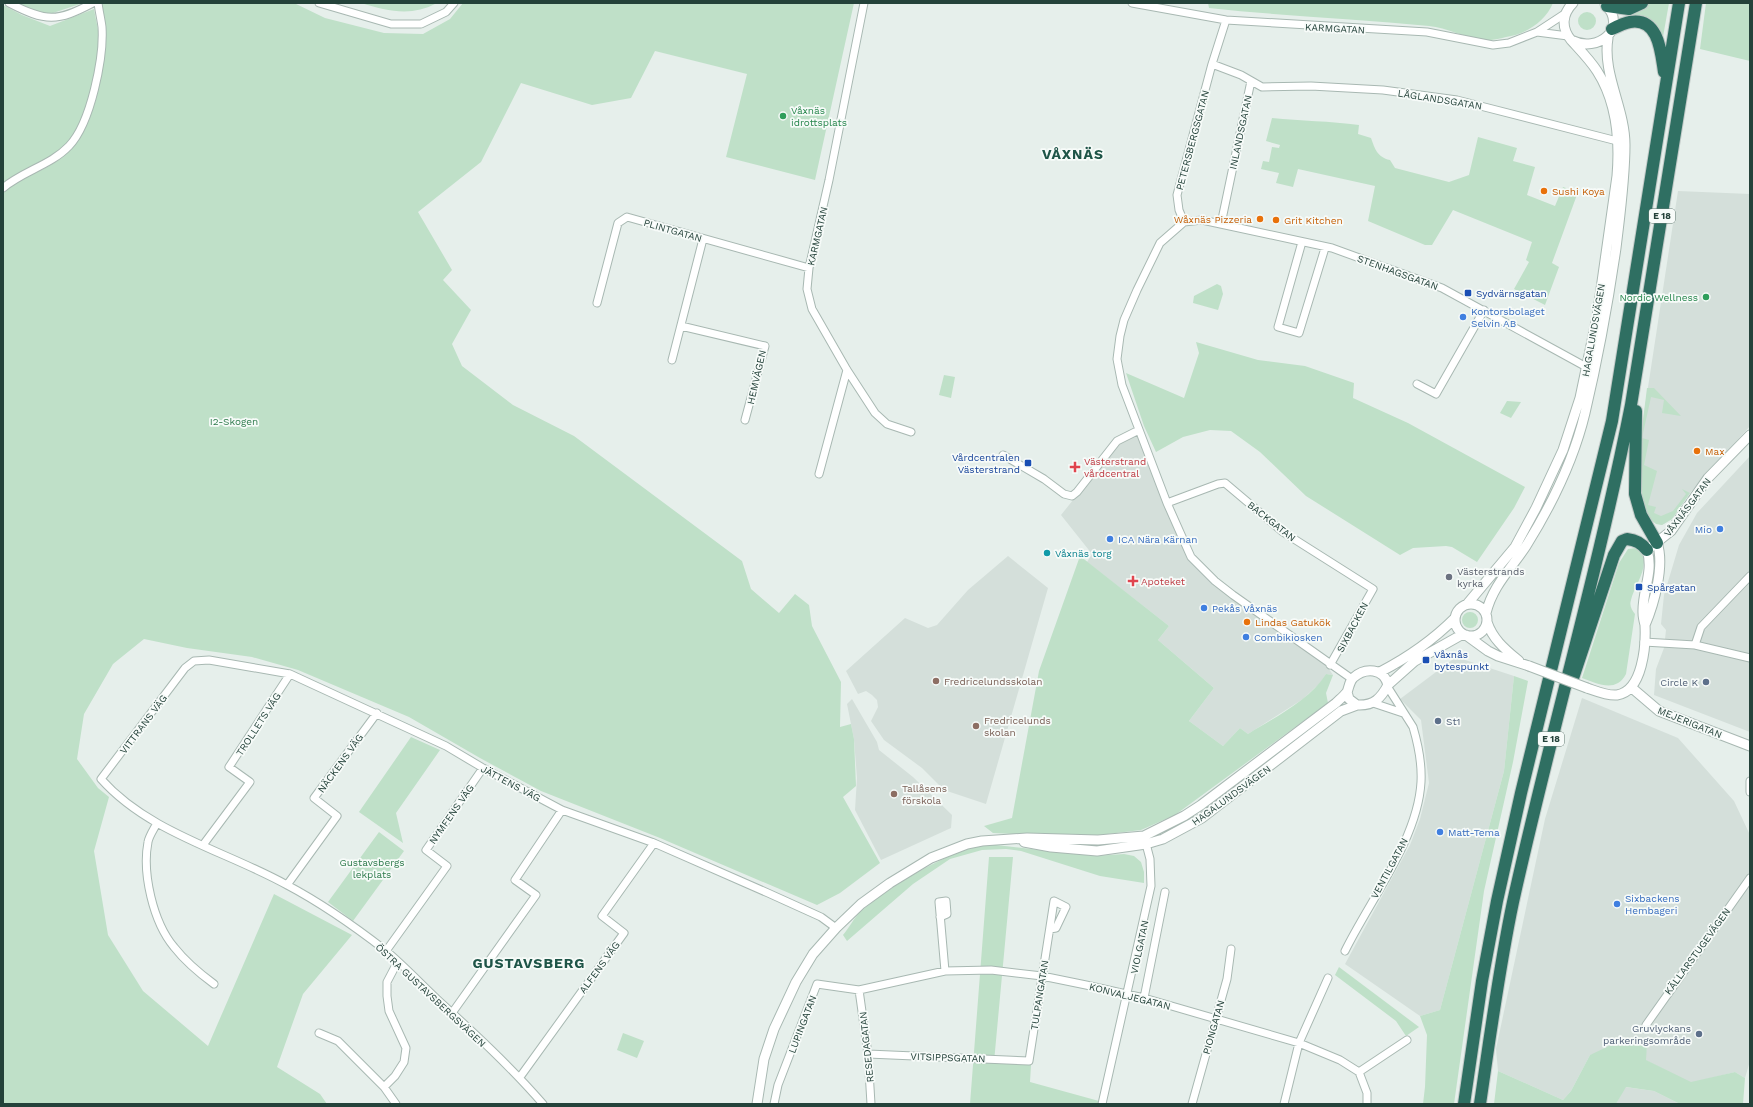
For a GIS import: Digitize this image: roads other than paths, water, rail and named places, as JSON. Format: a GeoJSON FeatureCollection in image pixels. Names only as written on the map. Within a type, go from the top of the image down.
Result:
{"type":"FeatureCollection","features":[{"type":"Feature","properties":{"kind":"highway"},"geometry":{"type":"LineString","coordinates":[[1605,5],[1629,9],[1642,3]]}},
{"type":"Feature","properties":{"kind":"highway","name":"E 18"},"geometry":{"type":"LineString","coordinates":[[1464,1104],[1482,981],[1497,902],[1521,793],[1612,421],[1679,3]]}},
{"type":"Feature","properties":{"kind":"highway","name":"E 18"},"geometry":{"type":"LineString","coordinates":[[1480,1104],[1513,904],[1555,723],[1619,467],[1636,376],[1696,3]]}},
{"type":"Feature","properties":{"kind":"highway"},"geometry":{"type":"LineString","coordinates":[[1610,33],[1629,22],[1636,21],[1649,26],[1659,40],[1666,86]]}},
{"type":"Feature","properties":{"kind":"highway"},"geometry":{"type":"LineString","coordinates":[[1636,376],[1635,494],[1652,547]]}},
{"type":"Feature","properties":{"kind":"highway"},"geometry":{"type":"LineString","coordinates":[[1555,723],[1576,673],[1614,555],[1622,541],[1627,539],[1635,540],[1652,547]]}},
{"type":"Feature","properties":{"kind":"street"},"geometry":{"type":"LineString","coordinates":[[9,3],[48,19],[75,12],[93,3]]}},
{"type":"Feature","properties":{"kind":"street"},"geometry":{"type":"LineString","coordinates":[[3,188],[10,182],[45,164],[70,145],[80,129],[95,88],[102,47],[102,27],[98,3]]}},
{"type":"Feature","properties":{"kind":"street"},"geometry":{"type":"LineString","coordinates":[[319,3],[391,24],[421,24],[446,12],[454,3]]}},
{"type":"Feature","properties":{"kind":"street","name":"KARMGATAN"},"geometry":{"type":"LineString","coordinates":[[864,3],[829,180],[809,268],[807,289],[812,309],[847,370],[881,420],[911,432]]}},
{"type":"Feature","properties":{"kind":"street","name":"KARMGATAN"},"geometry":{"type":"LineString","coordinates":[[1132,3],[1226,20],[1427,32],[1493,45],[1509,43],[1538,32],[1566,13]]}},
{"type":"Feature","properties":{"kind":"street"},"geometry":{"type":"LineString","coordinates":[[1573,3],[1566,13],[1564,28],[1569,38],[1587,44],[1594,44],[1610,33]]}},
{"type":"Feature","properties":{"kind":"street","name":"HAGALUNDSVÄGEN"},"geometry":{"type":"LineString","coordinates":[[1605,5],[1611,13],[1608,68],[1622,116],[1621,142]]}},
{"type":"Feature","properties":{"kind":"street","name":"PETERSBERGSGATAN"},"geometry":{"type":"LineString","coordinates":[[1184,222],[1179,210],[1177,195],[1212,64],[1226,20]]}},
{"type":"Feature","properties":{"kind":"street","name":"KARMGATAN"},"geometry":{"type":"LineString","coordinates":[[1538,32],[1569,38]]}},
{"type":"Feature","properties":{"kind":"street","name":"HAGALUNDSVÄGEN"},"geometry":{"type":"LineString","coordinates":[[1487,618],[1493,593],[1525,546],[1548,505],[1568,463],[1585,415],[1591,369],[1619,222],[1625,162],[1616,123],[1607,90],[1596,69],[1569,38]]}},
{"type":"Feature","properties":{"kind":"street","name":"INLANDSGATAN"},"geometry":{"type":"LineString","coordinates":[[1212,64],[1241,75],[1251,81],[1220,224]]}},
{"type":"Feature","properties":{"kind":"street","name":"LÅGLANDSGATAN"},"geometry":{"type":"LineString","coordinates":[[1251,81],[1262,87],[1311,86],[1383,90],[1457,100],[1621,142]]}},
{"type":"Feature","properties":{"kind":"street","name":"PLINTGATAN"},"geometry":{"type":"LineString","coordinates":[[597,303],[618,223],[627,217],[809,268]]}},
{"type":"Feature","properties":{"kind":"street","name":"STENHAGSGATAN"},"geometry":{"type":"LineString","coordinates":[[1184,222],[1202,220],[1302,242],[1385,267],[1442,288],[1484,310],[1536,341],[1591,369]]}},
{"type":"Feature","properties":{"kind":"street"},"geometry":{"type":"LineString","coordinates":[[1184,222],[1160,243],[1124,320],[1120,336],[1117,359],[1122,385],[1138,430],[1167,503],[1191,557],[1215,581],[1330,665],[1352,679]]}},
{"type":"Feature","properties":{"kind":"street"},"geometry":{"type":"LineString","coordinates":[[672,360],[703,239]]}},
{"type":"Feature","properties":{"kind":"street"},"geometry":{"type":"LineString","coordinates":[[1302,242],[1278,327],[1299,333],[1326,248]]}},
{"type":"Feature","properties":{"kind":"street"},"geometry":{"type":"LineString","coordinates":[[1417,384],[1436,394],[1484,310]]}},
{"type":"Feature","properties":{"kind":"street","name":"HEMVÄGEN"},"geometry":{"type":"LineString","coordinates":[[681,326],[765,346],[745,420]]}},
{"type":"Feature","properties":{"kind":"street","name":"HAGALUNDSVÄGEN"},"geometry":{"type":"LineString","coordinates":[[1468,604],[1515,547],[1527,527],[1563,450],[1591,369]]}},
{"type":"Feature","properties":{"kind":"street"},"geometry":{"type":"LineString","coordinates":[[819,474],[847,370]]}},
{"type":"Feature","properties":{"kind":"street"},"geometry":{"type":"LineString","coordinates":[[1003,455],[1044,479],[1064,494],[1072,496],[1077,492],[1117,441],[1138,430]]}},
{"type":"Feature","properties":{"kind":"street","name":"VÅXNÄSGATAN"},"geometry":{"type":"LineString","coordinates":[[1632,688],[1640,672],[1645,625],[1650,614],[1660,567],[1660,551],[1652,547],[1674,527],[1708,478],[1750,435]]}},
{"type":"Feature","properties":{"kind":"street","name":"BACKGATAN"},"geometry":{"type":"LineString","coordinates":[[1167,503],[1218,484],[1225,483],[1283,532],[1373,589]]}},
{"type":"Feature","properties":{"kind":"street"},"geometry":{"type":"LineString","coordinates":[[1695,645],[1701,627],[1750,576]]}},
{"type":"Feature","properties":{"kind":"street","name":"SIXBACKEN"},"geometry":{"type":"LineString","coordinates":[[1330,665],[1373,589]]}},
{"type":"Feature","properties":{"kind":"street"},"geometry":{"type":"LineString","coordinates":[[1487,618],[1479,634],[1464,634],[1415,661],[1387,686],[1381,697],[1374,703],[1364,706],[1357,705],[1350,699],[1347,692],[1352,679],[1362,672],[1380,672],[1412,654],[1442,632],[1455,618],[1459,609],[1468,604],[1477,604],[1487,618],[1492,634],[1501,645],[1522,663]]}},
{"type":"Feature","properties":{"kind":"street"},"geometry":{"type":"LineString","coordinates":[[1455,618],[1456,627],[1464,634],[1488,651],[1506,659],[1522,663],[1587,688],[1616,695],[1632,688]]}},
{"type":"Feature","properties":{"kind":"street"},"geometry":{"type":"LineString","coordinates":[[1644,642],[1695,645],[1750,658]]}},
{"type":"Feature","properties":{"kind":"street","name":"JÄTTENS VÄG"},"geometry":{"type":"LineString","coordinates":[[185,668],[194,661],[209,660],[290,674],[446,746],[483,768],[562,810],[654,843],[768,892],[821,917],[836,928]]}},
{"type":"Feature","properties":{"kind":"street","name":"VITTRANS VÄG"},"geometry":{"type":"LineString","coordinates":[[101,779],[185,668]]}},
{"type":"Feature","properties":{"kind":"street"},"geometry":{"type":"LineString","coordinates":[[1380,672],[1386,677],[1387,686]]}},
{"type":"Feature","properties":{"kind":"street","name":"TROLLETS VÄG"},"geometry":{"type":"LineString","coordinates":[[203,845],[250,782],[230,767],[290,674]]}},
{"type":"Feature","properties":{"kind":"street","name":"VENTILGATAN"},"geometry":{"type":"LineString","coordinates":[[1345,950],[1404,844],[1419,798],[1421,780],[1413,727],[1387,686]]}},
{"type":"Feature","properties":{"kind":"street","name":"MEJERIGATAN"},"geometry":{"type":"LineString","coordinates":[[1632,688],[1659,711],[1750,746]]}},
{"type":"Feature","properties":{"kind":"street","name":"HAGALUNDSVÄGEN"},"geometry":{"type":"LineString","coordinates":[[1145,840],[1201,805],[1336,703],[1347,692]]}},
{"type":"Feature","properties":{"kind":"street"},"geometry":{"type":"LineString","coordinates":[[1374,703],[1403,713]]}},
{"type":"Feature","properties":{"kind":"street","name":"HAGALUNDSVÄGEN"},"geometry":{"type":"LineString","coordinates":[[757,1104],[764,1058],[774,1029],[799,977],[813,954],[836,928],[861,904],[890,883],[931,858],[967,844],[982,840],[1019,840],[1026,843],[1051,847],[1097,851],[1145,840],[1163,839],[1202,818],[1341,712],[1357,705]]}},
{"type":"Feature","properties":{"kind":"street","name":"NÄCKENS VÄG"},"geometry":{"type":"LineString","coordinates":[[288,885],[337,816],[314,798],[377,713]]}},
{"type":"Feature","properties":{"kind":"street","name":"NYMFENS VÄG"},"geometry":{"type":"LineString","coordinates":[[386,951],[447,866],[426,850],[483,768]]}},
{"type":"Feature","properties":{"kind":"street","name":"ÖSTRA GUSTAVSBERGSVÄGEN"},"geometry":{"type":"LineString","coordinates":[[101,779],[111,790],[157,823],[288,885],[352,926],[386,951],[397,963],[520,1077],[543,1104]]}},
{"type":"Feature","properties":{"kind":"street"},"geometry":{"type":"LineString","coordinates":[[1750,781],[1750,792]]}},
{"type":"Feature","properties":{"kind":"street"},"geometry":{"type":"LineString","coordinates":[[452,1013],[536,895],[515,880],[562,810]]}},
{"type":"Feature","properties":{"kind":"street"},"geometry":{"type":"LineString","coordinates":[[157,823],[149,840],[146,862],[152,901],[172,946],[193,967],[214,984]]}},
{"type":"Feature","properties":{"kind":"street","name":"VIOLGATAN"},"geometry":{"type":"LineString","coordinates":[[1102,1104],[1128,995],[1151,886],[1150,859],[1145,840]]}},
{"type":"Feature","properties":{"kind":"street","name":"ALFENS VÄG"},"geometry":{"type":"LineString","coordinates":[[520,1077],[624,933],[602,916],[654,843]]}},
{"type":"Feature","properties":{"kind":"street","name":"KÄLLARSTUGEVÄGEN"},"geometry":{"type":"LineString","coordinates":[[1646,1025],[1750,878]]}},
{"type":"Feature","properties":{"kind":"street","name":"VIOLGATAN"},"geometry":{"type":"LineString","coordinates":[[1144,998],[1165,892]]}},
{"type":"Feature","properties":{"kind":"street"},"geometry":{"type":"LineString","coordinates":[[940,917],[945,971]]}},
{"type":"Feature","properties":{"kind":"street","name":"TULPANGATAN"},"geometry":{"type":"LineString","coordinates":[[1029,1061],[1050,929]]}},
{"type":"Feature","properties":{"kind":"street","name":"PIONGATAN"},"geometry":{"type":"LineString","coordinates":[[1192,1104],[1214,1019],[1227,979],[1231,949]]}},
{"type":"Feature","properties":{"kind":"street"},"geometry":{"type":"LineString","coordinates":[[384,1087],[395,1076],[404,1062],[406,1053],[406,1048],[389,1011],[387,996],[387,982],[397,963]]}},
{"type":"Feature","properties":{"kind":"street","name":"KONVALJEGATAN"},"geometry":{"type":"LineString","coordinates":[[859,990],[945,971],[991,970],[1042,976],[1144,998],[1299,1043],[1340,1060],[1359,1072]]}},
{"type":"Feature","properties":{"kind":"street"},"geometry":{"type":"LineString","coordinates":[[1284,1104],[1299,1043],[1328,978]]}},
{"type":"Feature","properties":{"kind":"street","name":"LUPINGATAN"},"geometry":{"type":"LineString","coordinates":[[774,1104],[778,1084],[817,984],[859,990]]}},
{"type":"Feature","properties":{"kind":"street","name":"RESEDAGATAN"},"geometry":{"type":"LineString","coordinates":[[859,990],[868,1054],[871,1104]]}},
{"type":"Feature","properties":{"kind":"street"},"geometry":{"type":"LineString","coordinates":[[319,1033],[338,1041],[384,1087],[396,1104]]}},
{"type":"Feature","properties":{"kind":"street"},"geometry":{"type":"LineString","coordinates":[[1367,1104],[1367,1094],[1359,1072],[1407,1040]]}},
{"type":"Feature","properties":{"kind":"street","name":"VITSIPPSGATAN"},"geometry":{"type":"LineString","coordinates":[[868,1054],[1029,1061]]}},
{"type":"Feature","properties":{"kind":"place","name":"Våxnäs idrottsplats"},"geometry":{"type":"Point","coordinates":[783,116]}},
{"type":"Feature","properties":{"kind":"place","name":"Sushi Koya"},"geometry":{"type":"Point","coordinates":[1544,191]}},
{"type":"Feature","properties":{"kind":"place","name":"Wåxnäs Pizzeria"},"geometry":{"type":"Point","coordinates":[1260,219]}},
{"type":"Feature","properties":{"kind":"place","name":"Grit Kitchen"},"geometry":{"type":"Point","coordinates":[1276,220]}},
{"type":"Feature","properties":{"kind":"place","name":"Sydvärnsgatan"},"geometry":{"type":"Point","coordinates":[1468,293]}},
{"type":"Feature","properties":{"kind":"place","name":"Nordic Wellness"},"geometry":{"type":"Point","coordinates":[1706,297]}},
{"type":"Feature","properties":{"kind":"place","name":"Kontorsbolaget Selvin AB"},"geometry":{"type":"Point","coordinates":[1463,317]}},
{"type":"Feature","properties":{"kind":"place","name":"Max"},"geometry":{"type":"Point","coordinates":[1697,451]}},
{"type":"Feature","properties":{"kind":"place","name":"Vårdcentralen Västerstrand"},"geometry":{"type":"Point","coordinates":[1028,463]}},
{"type":"Feature","properties":{"kind":"place","name":"Västerstrand vårdcentral"},"geometry":{"type":"Point","coordinates":[1075,467]}},
{"type":"Feature","properties":{"kind":"place","name":"Mio"},"geometry":{"type":"Point","coordinates":[1720,529]}},
{"type":"Feature","properties":{"kind":"place","name":"ICA Nära Kärnan"},"geometry":{"type":"Point","coordinates":[1110,539]}},
{"type":"Feature","properties":{"kind":"place","name":"Våxnäs torg"},"geometry":{"type":"Point","coordinates":[1047,553]}},
{"type":"Feature","properties":{"kind":"place","name":"Västerstrands kyrka"},"geometry":{"type":"Point","coordinates":[1449,577]}},
{"type":"Feature","properties":{"kind":"place","name":"Apoteket"},"geometry":{"type":"Point","coordinates":[1133,581]}},
{"type":"Feature","properties":{"kind":"place","name":"Spårgatan"},"geometry":{"type":"Point","coordinates":[1639,587]}},
{"type":"Feature","properties":{"kind":"place","name":"Pekås Våxnäs"},"geometry":{"type":"Point","coordinates":[1204,608]}},
{"type":"Feature","properties":{"kind":"place","name":"Lindas Gatukök"},"geometry":{"type":"Point","coordinates":[1247,622]}},
{"type":"Feature","properties":{"kind":"place","name":"Combikiosken"},"geometry":{"type":"Point","coordinates":[1246,637]}},
{"type":"Feature","properties":{"kind":"place","name":"Våxnås bytespunkt"},"geometry":{"type":"Point","coordinates":[1426,660]}},
{"type":"Feature","properties":{"kind":"place","name":"Fredricelundsskolan"},"geometry":{"type":"Point","coordinates":[936,681]}},
{"type":"Feature","properties":{"kind":"place","name":"Circle K"},"geometry":{"type":"Point","coordinates":[1706,682]}},
{"type":"Feature","properties":{"kind":"place","name":"St1"},"geometry":{"type":"Point","coordinates":[1438,721]}},
{"type":"Feature","properties":{"kind":"place","name":"Fredricelunds skolan"},"geometry":{"type":"Point","coordinates":[976,726]}},
{"type":"Feature","properties":{"kind":"place","name":"Tallåsens förskola"},"geometry":{"type":"Point","coordinates":[894,794]}},
{"type":"Feature","properties":{"kind":"place","name":"Matt-Tema"},"geometry":{"type":"Point","coordinates":[1440,832]}},
{"type":"Feature","properties":{"kind":"place","name":"Sixbackens Hembageri"},"geometry":{"type":"Point","coordinates":[1617,904]}},
{"type":"Feature","properties":{"kind":"place","name":"Gruvlyckans parkeringsområde"},"geometry":{"type":"Point","coordinates":[1699,1034]}},
{"type":"Feature","properties":{"kind":"district","name":"VÅXNÄS"},"geometry":{"type":"Point","coordinates":[1073,154]}},
{"type":"Feature","properties":{"kind":"district","name":"GUSTAVSBERG"},"geometry":{"type":"Point","coordinates":[529,963]}},
{"type":"Feature","properties":{"kind":"park label","name":"I2-Skogen"},"geometry":{"type":"Point","coordinates":[234,421]}},
{"type":"Feature","properties":{"kind":"park label","name":"Gustavsbergs lekplats"},"geometry":{"type":"Point","coordinates":[372,868]}}]}
